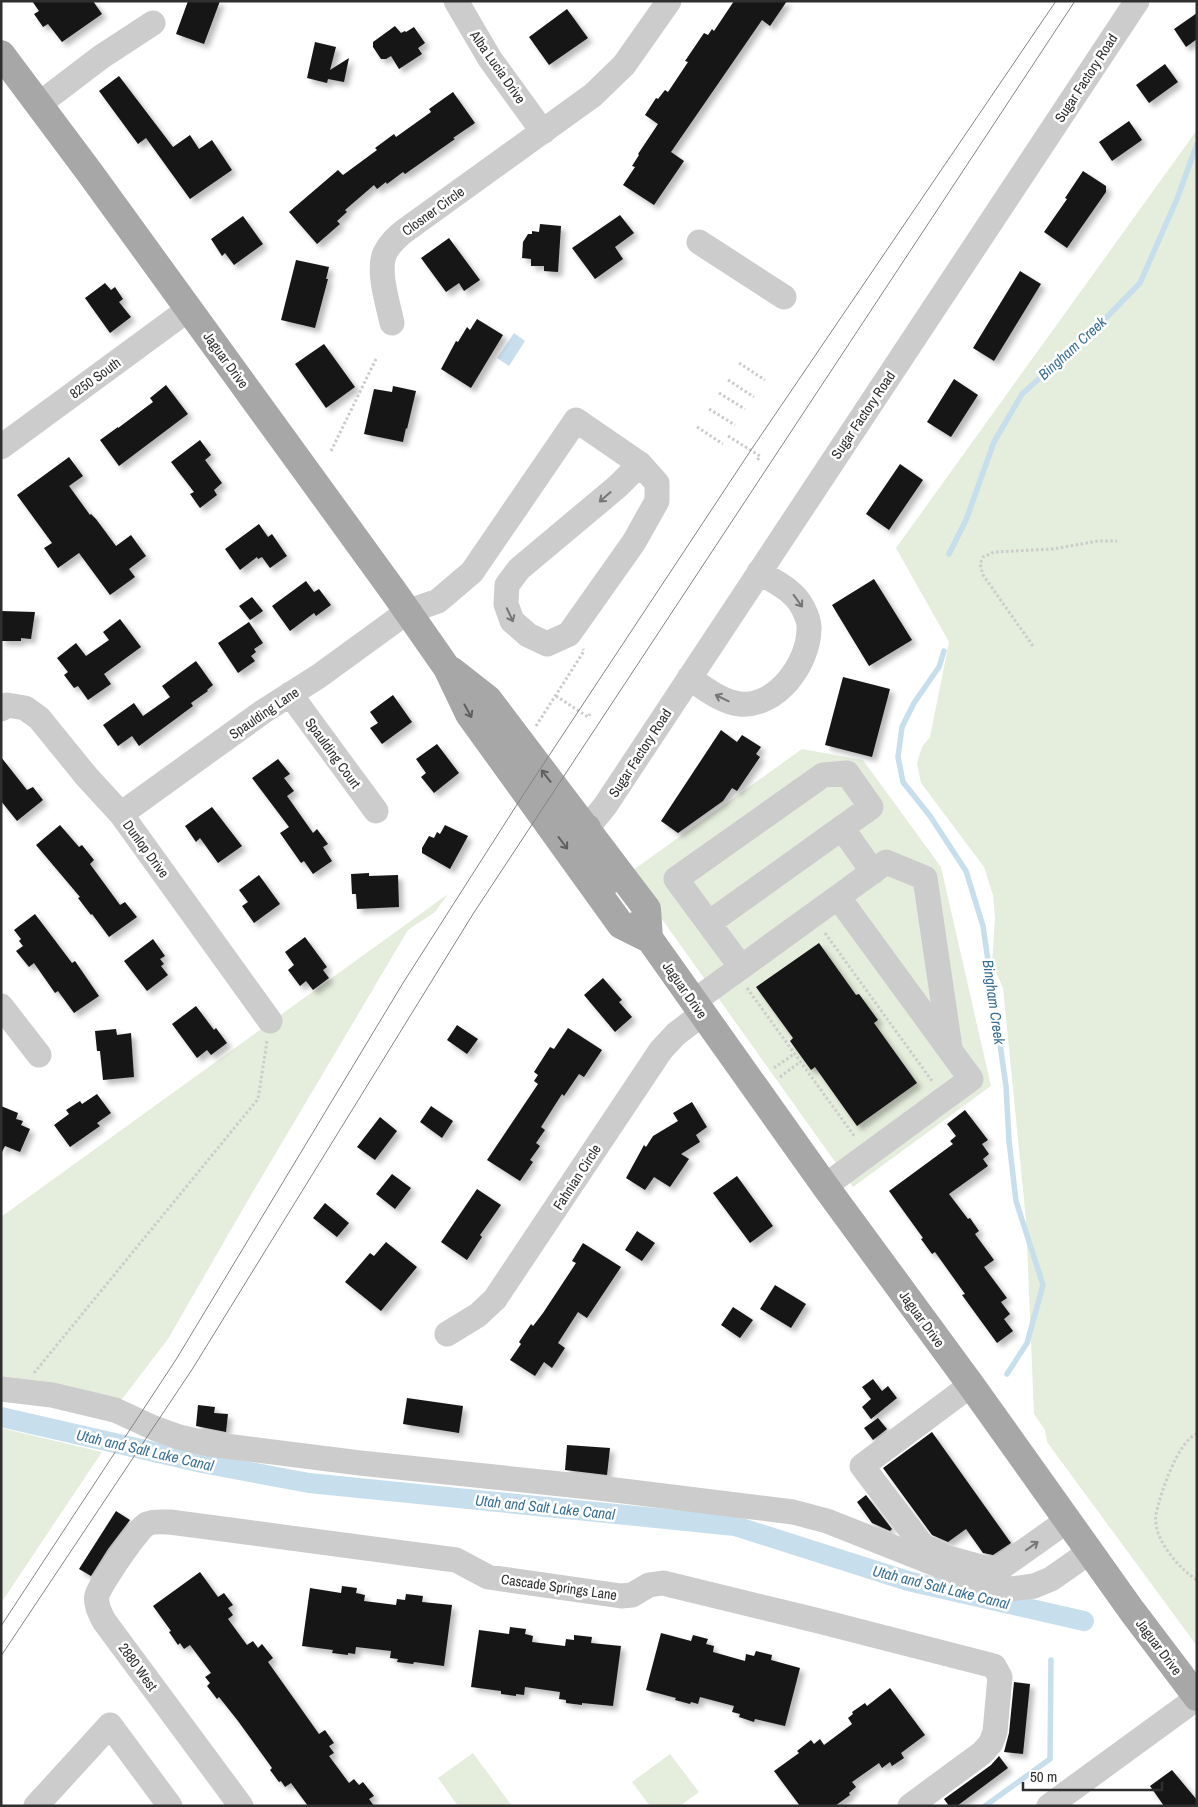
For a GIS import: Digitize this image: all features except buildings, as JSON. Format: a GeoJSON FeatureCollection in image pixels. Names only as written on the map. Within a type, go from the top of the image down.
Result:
{"type":"FeatureCollection","features":[{"type":"Feature","properties":{"kind":"main road","name":"Jaguar Drive"},"geometry":{"type":"LineString","coordinates":[[1,54],[189,309],[448,668],[469,714],[621,925],[649,939],[825,1186],[1091,1551],[1132,1611],[1197,1697]]}},
{"type":"Feature","properties":{"kind":"main road","name":"Jaguar Drive"},"geometry":{"type":"LineString","coordinates":[[448,668],[488,699],[587,828]]}},
{"type":"Feature","properties":{"kind":"main road"},"geometry":{"type":"LineString","coordinates":[[587,828],[592,858],[649,939]]}},
{"type":"Feature","properties":{"kind":"street","name":"Alba Lucia Drive"},"geometry":{"type":"LineString","coordinates":[[456,1],[490,60],[543,132]]}},
{"type":"Feature","properties":{"kind":"street","name":"Closner Circle"},"geometry":{"type":"LineString","coordinates":[[392,323],[382,266],[384,254],[392,242],[403,232],[593,95],[612,79],[669,1]]}},
{"type":"Feature","properties":{"kind":"street","name":"Sugar Factory Road"},"geometry":{"type":"LineString","coordinates":[[587,828],[605,806],[1137,1]]}},
{"type":"Feature","properties":{"kind":"street"},"geometry":{"type":"LineString","coordinates":[[38,105],[101,57],[153,23]]}},
{"type":"Feature","properties":{"kind":"street"},"geometry":{"type":"LineString","coordinates":[[699,242],[784,297]]}},
{"type":"Feature","properties":{"kind":"street","name":"8250 South"},"geometry":{"type":"LineString","coordinates":[[1,447],[189,309]]}},
{"type":"Feature","properties":{"kind":"street","name":"Spaulding Lane"},"geometry":{"type":"LineString","coordinates":[[121,814],[264,711],[319,676],[407,612],[438,601],[472,572],[576,420],[640,464]]}},
{"type":"Feature","properties":{"kind":"street"},"geometry":{"type":"LineString","coordinates":[[640,464],[657,483],[657,500],[634,542],[569,634],[547,644],[528,635],[512,621],[506,604],[507,585],[519,569],[618,486],[640,464]]}},
{"type":"Feature","properties":{"kind":"street"},"geometry":{"type":"LineString","coordinates":[[689,678],[725,701],[751,704],[767,698],[788,681],[796,670],[807,643],[810,628],[806,614],[791,592],[759,572]]}},
{"type":"Feature","properties":{"kind":"street","name":"Spaulding Court"},"geometry":{"type":"LineString","coordinates":[[290,694],[376,811]]}},
{"type":"Feature","properties":{"kind":"street","name":"Dunlop Drive"},"geometry":{"type":"LineString","coordinates":[[1,709],[7,705],[25,708],[39,718],[87,777],[121,814],[270,1021]]}},
{"type":"Feature","properties":{"kind":"street"},"geometry":{"type":"LineString","coordinates":[[709,923],[871,807],[848,773],[823,775],[676,879],[709,923],[742,975]]}},
{"type":"Feature","properties":{"kind":"street"},"geometry":{"type":"LineString","coordinates":[[842,828],[873,872]]}},
{"type":"Feature","properties":{"kind":"street","name":"Fahnian Circle"},"geometry":{"type":"LineString","coordinates":[[447,1334],[478,1315],[495,1299],[660,1050],[698,1008],[838,897],[886,862],[925,878],[950,1050]]}},
{"type":"Feature","properties":{"kind":"street"},"geometry":{"type":"LineString","coordinates":[[825,1186],[971,1079],[838,897]]}},
{"type":"Feature","properties":{"kind":"street"},"geometry":{"type":"LineString","coordinates":[[1,1006],[39,1056]]}},
{"type":"Feature","properties":{"kind":"street"},"geometry":{"type":"LineString","coordinates":[[971,1385],[862,1466],[923,1546],[945,1557],[996,1571],[1068,1520]]}},
{"type":"Feature","properties":{"kind":"street"},"geometry":{"type":"LineString","coordinates":[[11,1389],[52,1395],[115,1410],[179,1437],[210,1444],[793,1512],[827,1521],[935,1564],[1010,1589],[1034,1586],[1051,1579],[1091,1551]]}},
{"type":"Feature","properties":{"kind":"street","name":"Cascade Springs Lane"},"geometry":{"type":"LineString","coordinates":[[147,1524],[170,1522],[456,1560],[488,1577],[621,1596],[632,1595],[649,1585],[663,1583],[994,1666],[1000,1676],[995,1732],[992,1743],[910,1806]]}},
{"type":"Feature","properties":{"kind":"street","name":"2880 West"},"geometry":{"type":"LineString","coordinates":[[147,1524],[138,1533],[103,1584],[97,1596],[98,1608],[104,1621],[241,1806]]}},
{"type":"Feature","properties":{"kind":"street"},"geometry":{"type":"LineString","coordinates":[[1048,1806],[1197,1697]]}},
{"type":"Feature","properties":{"kind":"street"},"geometry":{"type":"LineString","coordinates":[[36,1806],[110,1725],[170,1806]]}},
{"type":"Feature","properties":{"kind":"path"},"geometry":{"type":"LineString","coordinates":[[331,451],[376,359]]}},
{"type":"Feature","properties":{"kind":"path"},"geometry":{"type":"LineString","coordinates":[[740,363],[765,380]]}},
{"type":"Feature","properties":{"kind":"path"},"geometry":{"type":"LineString","coordinates":[[728,380],[754,397]]}},
{"type":"Feature","properties":{"kind":"path"},"geometry":{"type":"LineString","coordinates":[[720,393],[745,410]]}},
{"type":"Feature","properties":{"kind":"path"},"geometry":{"type":"LineString","coordinates":[[709,409],[735,425]]}},
{"type":"Feature","properties":{"kind":"path"},"geometry":{"type":"LineString","coordinates":[[697,427],[723,444]]}},
{"type":"Feature","properties":{"kind":"path"},"geometry":{"type":"LineString","coordinates":[[728,436],[760,456],[757,461]]}},
{"type":"Feature","properties":{"kind":"path"},"geometry":{"type":"LineString","coordinates":[[1033,646],[984,575],[980,564],[983,557],[994,552],[1053,549],[1098,541],[1117,540]]}},
{"type":"Feature","properties":{"kind":"path"},"geometry":{"type":"LineString","coordinates":[[533,731],[584,651],[579,644]]}},
{"type":"Feature","properties":{"kind":"path"},"geometry":{"type":"LineString","coordinates":[[556,696],[588,717],[590,714]]}},
{"type":"Feature","properties":{"kind":"path"},"geometry":{"type":"LineString","coordinates":[[821,927],[933,1080],[925,1086]]}},
{"type":"Feature","properties":{"kind":"path"},"geometry":{"type":"LineString","coordinates":[[742,975],[794,1054],[855,1138]]}},
{"type":"Feature","properties":{"kind":"path"},"geometry":{"type":"LineString","coordinates":[[11,1389],[258,1099],[270,1021]]}},
{"type":"Feature","properties":{"kind":"path"},"geometry":{"type":"LineString","coordinates":[[774,1068],[794,1054]]}},
{"type":"Feature","properties":{"kind":"path"},"geometry":{"type":"LineString","coordinates":[[780,1077],[800,1062]]}},
{"type":"Feature","properties":{"kind":"path"},"geometry":{"type":"LineString","coordinates":[[848,1142],[863,1132]]}},
{"type":"Feature","properties":{"kind":"path"},"geometry":{"type":"LineString","coordinates":[[1197,1434],[1193,1434],[1183,1446],[1171,1469],[1155,1516],[1158,1532],[1170,1554],[1187,1574],[1197,1580]]}},
{"type":"Feature","properties":{"kind":"green space"},"geometry":{"type":"Polygon","coordinates":[[[1197,130],[1197,1646],[1047,1442],[1045,1430],[1034,1414],[1026,1220],[1003,988],[992,963],[995,918],[993,895],[984,867],[921,783],[917,763],[922,747],[930,737],[949,642],[896,548],[1197,130]]]}},
{"type":"Feature","properties":{"kind":"green space"},"geometry":{"type":"Polygon","coordinates":[[[802,749],[863,760],[941,867],[991,1086],[853,1187],[629,873],[802,749]]]}},
{"type":"Feature","properties":{"kind":"green space"},"geometry":{"type":"Polygon","coordinates":[[[448,894],[435,912],[408,930],[168,1339],[106,1420],[1,1383],[1,1217],[448,894]]]}},
{"type":"Feature","properties":{"kind":"green space"},"geometry":{"type":"Polygon","coordinates":[[[1,1428],[102,1452],[1,1603],[1,1428]]]}},
{"type":"Feature","properties":{"kind":"green space"},"geometry":{"type":"Polygon","coordinates":[[[473,1753],[512,1806],[458,1806],[438,1778],[473,1753]]]}},
{"type":"Feature","properties":{"kind":"green space"},"geometry":{"type":"Polygon","coordinates":[[[670,1754],[699,1792],[680,1806],[650,1806],[632,1782],[670,1754]]]}},
{"type":"Feature","properties":{"kind":"water"},"geometry":{"type":"Polygon","coordinates":[[[514,333],[525,341],[509,366],[497,358],[514,333]]]}},
{"type":"Feature","properties":{"kind":"waterway","name":"Bingham Creek"},"geometry":{"type":"LineString","coordinates":[[949,554],[966,520],[994,442],[1022,394],[1102,322],[1140,283],[1177,199],[1197,144]]}},
{"type":"Feature","properties":{"kind":"waterway","name":"Bingham Creek"},"geometry":{"type":"LineString","coordinates":[[944,651],[939,667],[914,703],[902,727],[898,757],[903,782],[930,816],[966,871],[983,926],[1006,1086],[1009,1141],[1016,1201],[1043,1285],[1027,1343],[1007,1374]]}},
{"type":"Feature","properties":{"kind":"waterway","name":"Utah and Salt Lake Canal"},"geometry":{"type":"LineString","coordinates":[[1,1417],[202,1463],[309,1483],[735,1526],[908,1581],[1084,1621]]}},
{"type":"Feature","properties":{"kind":"waterway","name":"Bingham Creek"},"geometry":{"type":"LineString","coordinates":[[985,1806],[1050,1759],[1051,1660]]}},
{"type":"Feature","properties":{"kind":"tram line"},"geometry":{"type":"LineString","coordinates":[[1,1626],[177,1358],[403,983],[525,792],[751,450],[1056,1]]}},
{"type":"Feature","properties":{"kind":"tram line"},"geometry":{"type":"LineString","coordinates":[[1,1656],[193,1368],[473,914],[1075,1]]}}]}
